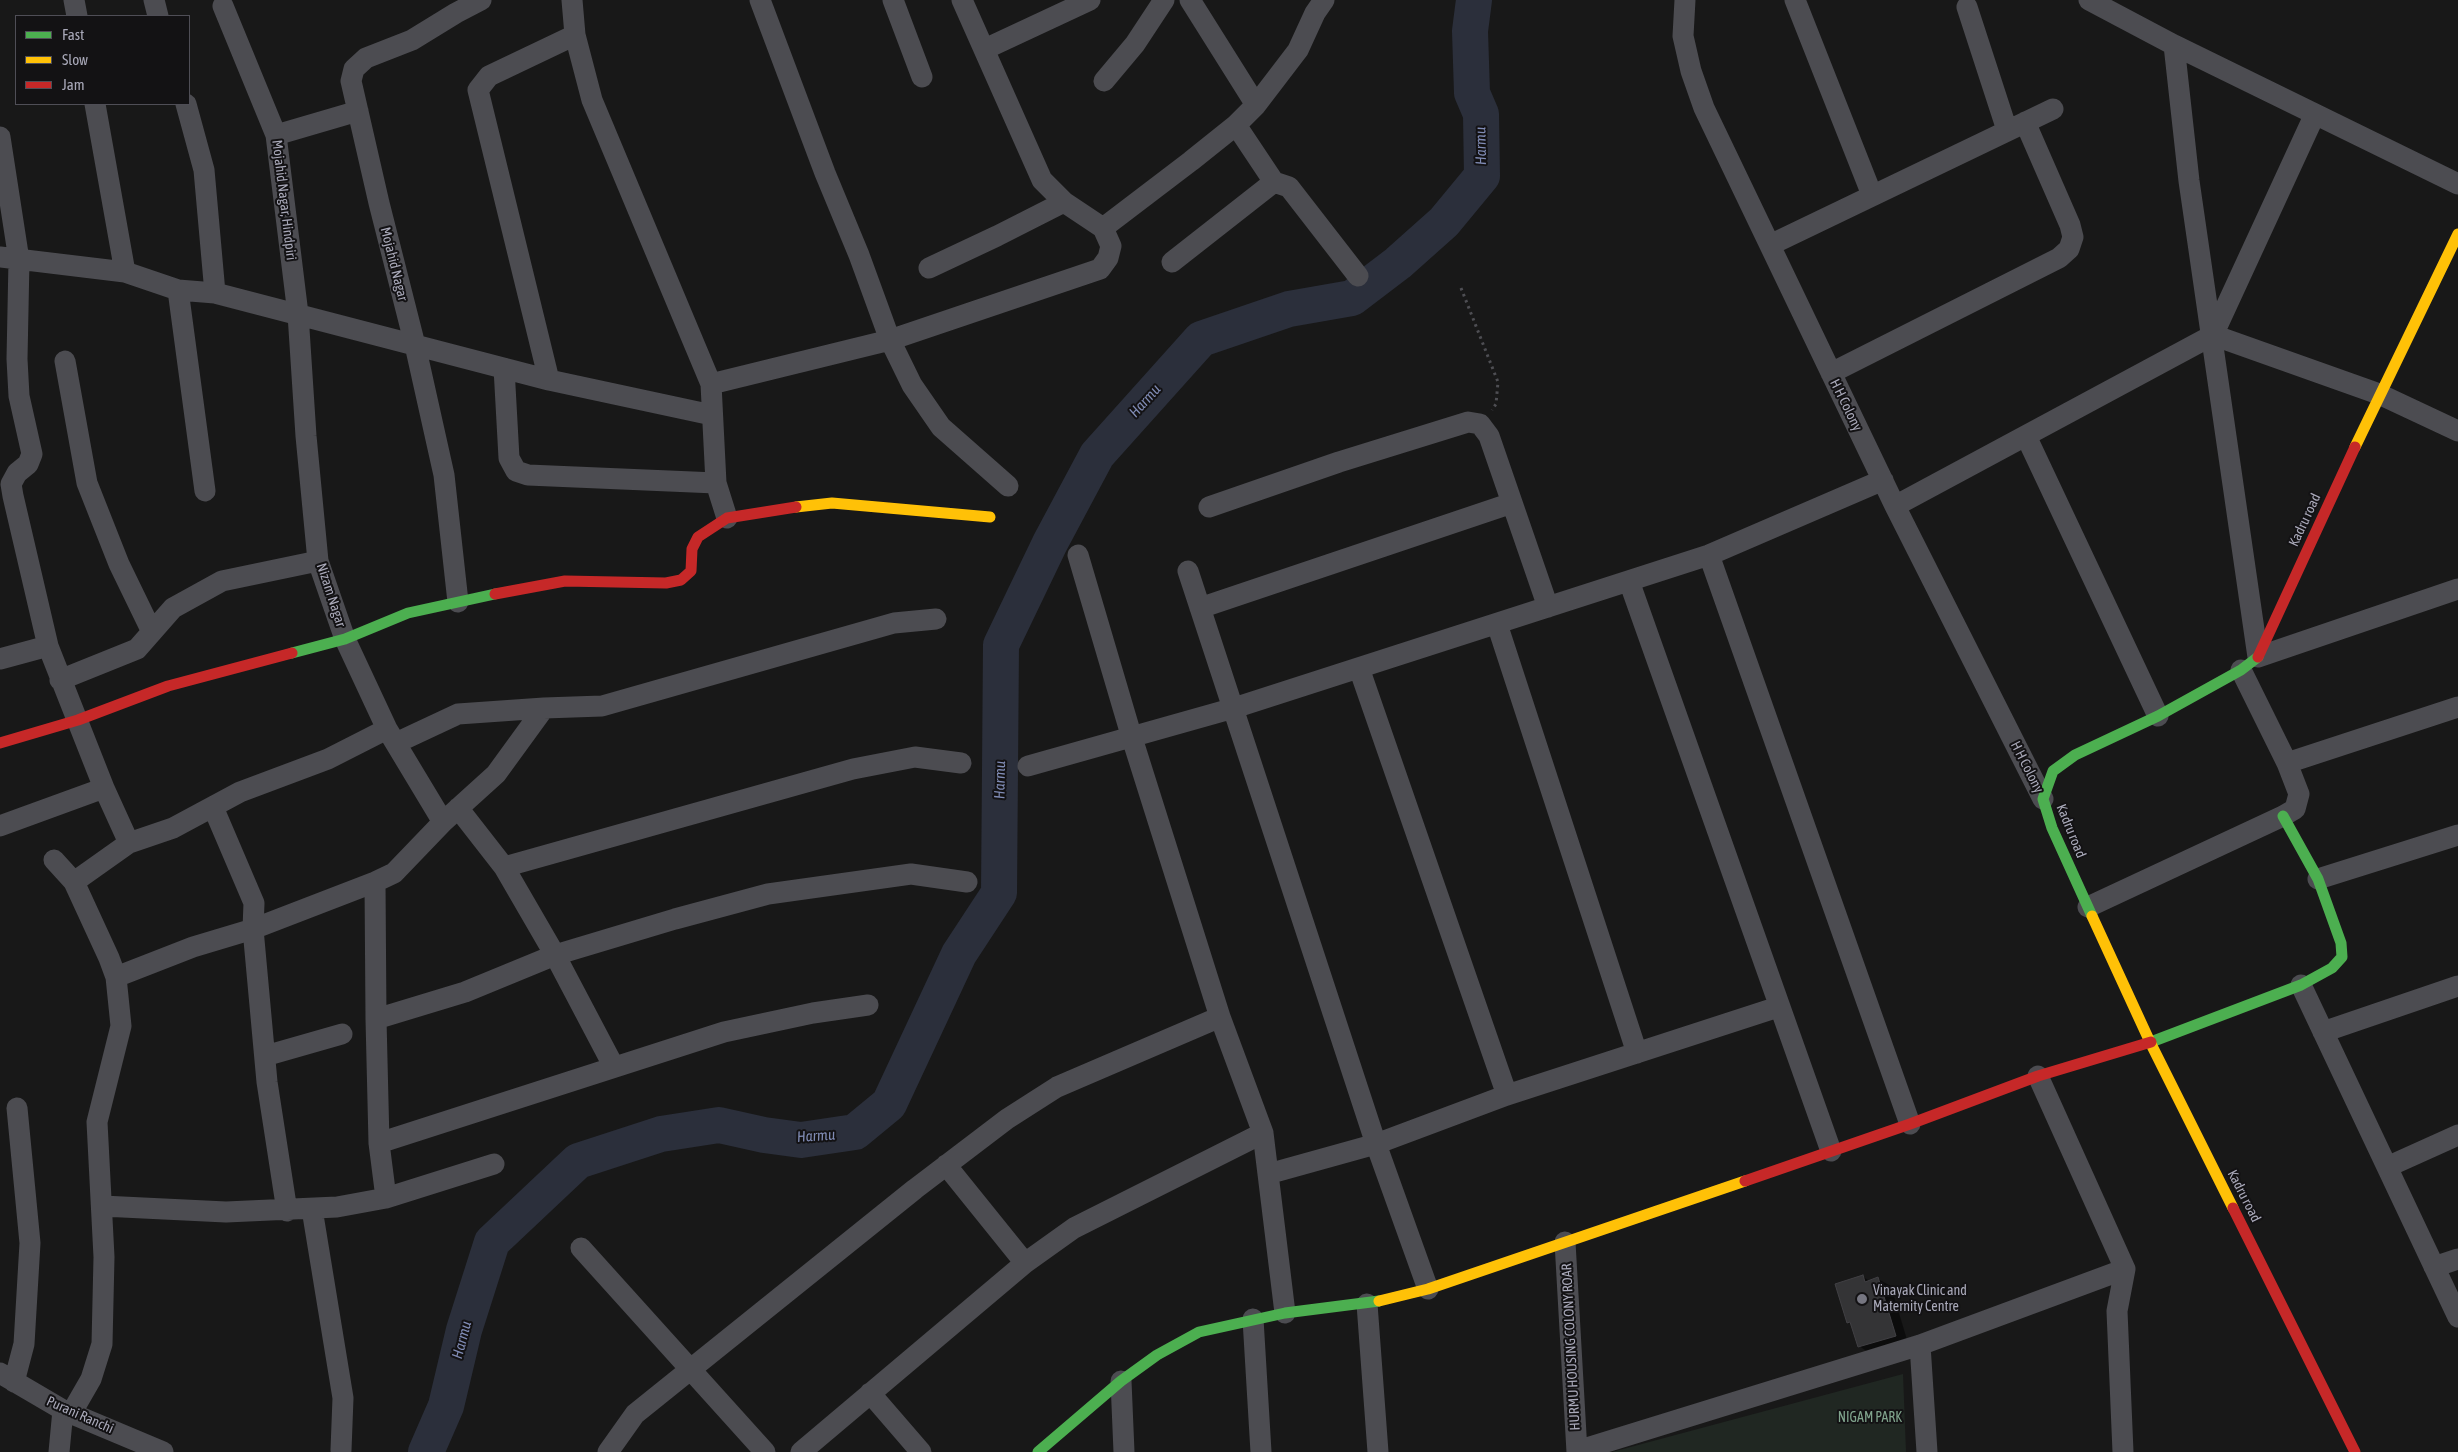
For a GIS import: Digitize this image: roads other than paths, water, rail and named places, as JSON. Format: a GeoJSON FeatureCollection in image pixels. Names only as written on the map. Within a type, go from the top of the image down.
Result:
{"type":"FeatureCollection","features":[{"type":"Feature","properties":{"kind":"street"},"geometry":{"type":"LineString","coordinates":[[74,0],[77,15]]}},
{"type":"Feature","properties":{"kind":"street"},"geometry":{"type":"LineString","coordinates":[[154,0],[158,15]]}},
{"type":"Feature","properties":{"kind":"street","name":"Mojahid Nagar"},"geometry":{"type":"LineString","coordinates":[[458,602],[444,476],[415,346],[351,81],[354,69],[366,58],[412,40],[481,0]]}},
{"type":"Feature","properties":{"kind":"street"},"geometry":{"type":"LineString","coordinates":[[572,0],[575,35],[592,100],[711,384],[716,483],[727,518]]}},
{"type":"Feature","properties":{"kind":"street"},"geometry":{"type":"LineString","coordinates":[[760,0],[825,173],[859,254],[890,340],[912,385],[941,427],[1008,486]]}},
{"type":"Feature","properties":{"kind":"street"},"geometry":{"type":"LineString","coordinates":[[893,0],[922,77]]}},
{"type":"Feature","properties":{"kind":"street"},"geometry":{"type":"LineString","coordinates":[[711,384],[890,340],[1100,269],[1108,258],[1111,246],[1103,228],[1064,202],[1042,180],[962,0]]}},
{"type":"Feature","properties":{"kind":"street"},"geometry":{"type":"LineString","coordinates":[[985,49],[1090,0]]}},
{"type":"Feature","properties":{"kind":"street"},"geometry":{"type":"LineString","coordinates":[[1104,81],[1134,44],[1164,0]]}},
{"type":"Feature","properties":{"kind":"street"},"geometry":{"type":"LineString","coordinates":[[1190,0],[1256,105]]}},
{"type":"Feature","properties":{"kind":"street"},"geometry":{"type":"LineString","coordinates":[[1103,228],[1236,125],[1256,105],[1298,50],[1315,13],[1324,0]]}},
{"type":"Feature","properties":{"kind":"street","name":"H H Colony"},"geometry":{"type":"LineString","coordinates":[[1685,0],[1683,36],[1691,71],[1704,108],[1895,506],[2043,798]]}},
{"type":"Feature","properties":{"kind":"street"},"geometry":{"type":"LineString","coordinates":[[1795,0],[1872,195]]}},
{"type":"Feature","properties":{"kind":"street"},"geometry":{"type":"LineString","coordinates":[[2089,0],[2174,45],[2458,184]]}},
{"type":"Feature","properties":{"kind":"street","name":"Mojahid Nagar, Hindpiri"},"geometry":{"type":"LineString","coordinates":[[223,6],[276,135],[298,314]]}},
{"type":"Feature","properties":{"kind":"street"},"geometry":{"type":"LineString","coordinates":[[1831,373],[2059,258],[2069,249],[2073,238],[2070,225],[2016,126],[1968,7]]}},
{"type":"Feature","properties":{"kind":"street"},"geometry":{"type":"LineString","coordinates":[[548,380],[478,90],[489,76],[575,35]]}},
{"type":"Feature","properties":{"kind":"street"},"geometry":{"type":"LineString","coordinates":[[2174,45],[2189,181],[2213,335],[2258,657],[2458,589]]}},
{"type":"Feature","properties":{"kind":"street"},"geometry":{"type":"LineString","coordinates":[[95,105],[126,272]]}},
{"type":"Feature","properties":{"kind":"street"},"geometry":{"type":"LineString","coordinates":[[186,105],[204,170],[215,293]]}},
{"type":"Feature","properties":{"kind":"street"},"geometry":{"type":"LineString","coordinates":[[1770,244],[2052,109]]}},
{"type":"Feature","properties":{"kind":"street"},"geometry":{"type":"LineString","coordinates":[[276,135],[358,111]]}},
{"type":"Feature","properties":{"kind":"street"},"geometry":{"type":"LineString","coordinates":[[1895,506],[2213,335],[2315,114]]}},
{"type":"Feature","properties":{"kind":"street"},"geometry":{"type":"LineString","coordinates":[[1236,125],[1274,182],[1289,187],[1358,276]]}},
{"type":"Feature","properties":{"kind":"street"},"geometry":{"type":"LineString","coordinates":[[0,137],[20,396],[32,454],[28,464],[17,473],[11,484],[48,646],[104,788],[129,843]]}},
{"type":"Feature","properties":{"kind":"street"},"geometry":{"type":"LineString","coordinates":[[1172,262],[1274,182]]}},
{"type":"Feature","properties":{"kind":"street"},"geometry":{"type":"LineString","coordinates":[[929,268],[998,236],[1064,202]]}},
{"type":"Feature","properties":{"kind":"street","name":"Kadru road"},"geometry":{"type":"LineString","coordinates":[[2355,1452],[2150,1042],[2052,828],[2043,798],[2053,771],[2075,755],[2158,716],[2241,670],[2258,657],[2379,394],[2458,234]]}},
{"type":"Feature","properties":{"kind":"street"},"geometry":{"type":"LineString","coordinates":[[10,258],[126,272],[178,290],[215,293],[548,380],[712,415]]}},
{"type":"Feature","properties":{"kind":"street"},"geometry":{"type":"LineString","coordinates":[[178,290],[205,491]]}},
{"type":"Feature","properties":{"kind":"street","name":"Nizam Nagar"},"geometry":{"type":"LineString","coordinates":[[298,314],[306,436],[318,561],[345,639],[391,736],[450,815],[504,867],[555,955],[614,1067]]}},
{"type":"Feature","properties":{"kind":"street"},"geometry":{"type":"LineString","coordinates":[[2213,335],[2379,394],[2458,431]]}},
{"type":"Feature","properties":{"kind":"street"},"geometry":{"type":"LineString","coordinates":[[65,362],[86,483],[119,564],[152,632]]}},
{"type":"Feature","properties":{"kind":"street"},"geometry":{"type":"LineString","coordinates":[[504,368],[509,458],[516,471],[528,475],[716,483]]}},
{"type":"Feature","properties":{"kind":"street"},"geometry":{"type":"LineString","coordinates":[[1210,507],[1339,462],[1468,422],[1480,424],[1489,436],[1548,607]]}},
{"type":"Feature","properties":{"kind":"street"},"geometry":{"type":"LineString","coordinates":[[2026,436],[2158,716]]}},
{"type":"Feature","properties":{"kind":"street"},"geometry":{"type":"LineString","coordinates":[[1028,766],[1234,708],[1709,555],[1883,480]]}},
{"type":"Feature","properties":{"kind":"street"},"geometry":{"type":"LineString","coordinates":[[0,743],[78,720],[168,686],[345,639],[408,614],[458,602],[527,587],[566,581],[666,583],[681,580],[691,571],[692,549],[698,537],[727,518],[792,506],[832,503],[990,517]]}},
{"type":"Feature","properties":{"kind":"street"},"geometry":{"type":"LineString","coordinates":[[1200,608],[1512,503]]}},
{"type":"Feature","properties":{"kind":"street"},"geometry":{"type":"LineString","coordinates":[[1078,555],[1132,738],[1220,1017],[1263,1133],[1285,1313]]}},
{"type":"Feature","properties":{"kind":"street"},"geometry":{"type":"LineString","coordinates":[[1709,555],[1910,1124]]}},
{"type":"Feature","properties":{"kind":"street"},"geometry":{"type":"LineString","coordinates":[[60,680],[138,649],[173,608],[222,581],[318,561]]}},
{"type":"Feature","properties":{"kind":"street"},"geometry":{"type":"LineString","coordinates":[[1188,572],[1376,1144],[1428,1289]]}},
{"type":"Feature","properties":{"kind":"street"},"geometry":{"type":"LineString","coordinates":[[1630,581],[1778,1007],[1831,1151]]}},
{"type":"Feature","properties":{"kind":"street"},"geometry":{"type":"LineString","coordinates":[[74,882],[129,843],[173,828],[240,792],[391,736],[458,714],[602,706],[894,623],[936,618]]}},
{"type":"Feature","properties":{"kind":"street"},"geometry":{"type":"LineString","coordinates":[[1497,624],[1637,1053]]}},
{"type":"Feature","properties":{"kind":"street"},"geometry":{"type":"LineString","coordinates":[[0,659],[48,646]]}},
{"type":"Feature","properties":{"kind":"street"},"geometry":{"type":"LineString","coordinates":[[1359,668],[1507,1095]]}},
{"type":"Feature","properties":{"kind":"street"},"geometry":{"type":"LineString","coordinates":[[2088,907],[2295,809],[2299,794],[2287,764],[2241,670]]}},
{"type":"Feature","properties":{"kind":"street"},"geometry":{"type":"LineString","coordinates":[[2287,764],[2458,707]]}},
{"type":"Feature","properties":{"kind":"street"},"geometry":{"type":"LineString","coordinates":[[116,977],[193,947],[253,929],[375,882],[394,872],[450,815],[496,774],[544,708]]}},
{"type":"Feature","properties":{"kind":"street"},"geometry":{"type":"LineString","coordinates":[[504,867],[853,769],[915,757],[961,763]]}},
{"type":"Feature","properties":{"kind":"street"},"geometry":{"type":"LineString","coordinates":[[0,826],[104,788]]}},
{"type":"Feature","properties":{"kind":"street"},"geometry":{"type":"LineString","coordinates":[[213,807],[254,903],[253,929],[265,1056],[287,1211]]}},
{"type":"Feature","properties":{"kind":"street"},"geometry":{"type":"LineString","coordinates":[[1038,1452],[1121,1381],[1157,1355],[1199,1332],[1285,1313],[1367,1304],[1428,1289],[1910,1124],[2038,1076],[2150,1042],[2301,985],[2332,968],[2342,957],[2341,943],[2318,879],[2283,816]]}},
{"type":"Feature","properties":{"kind":"street"},"geometry":{"type":"LineString","coordinates":[[2318,879],[2458,835]]}},
{"type":"Feature","properties":{"kind":"street"},"geometry":{"type":"LineString","coordinates":[[54,860],[74,882],[116,977],[121,1026],[97,1122],[104,1257],[102,1344],[92,1379],[68,1411],[59,1452]]}},
{"type":"Feature","properties":{"kind":"street"},"geometry":{"type":"LineString","coordinates":[[376,1019],[465,992],[555,955],[675,918],[768,894],[911,874],[967,882]]}},
{"type":"Feature","properties":{"kind":"street"},"geometry":{"type":"LineString","coordinates":[[375,882],[379,1143],[386,1198]]}},
{"type":"Feature","properties":{"kind":"street"},"geometry":{"type":"LineString","coordinates":[[2301,985],[2458,1317]]}},
{"type":"Feature","properties":{"kind":"street"},"geometry":{"type":"LineString","coordinates":[[2323,1032],[2458,986]]}},
{"type":"Feature","properties":{"kind":"street"},"geometry":{"type":"LineString","coordinates":[[379,1143],[724,1032],[813,1013],[868,1004]]}},
{"type":"Feature","properties":{"kind":"street"},"geometry":{"type":"LineString","coordinates":[[1268,1174],[1376,1144],[1507,1095],[1778,1007]]}},
{"type":"Feature","properties":{"kind":"street"},"geometry":{"type":"LineString","coordinates":[[608,1452],[635,1414],[946,1164],[1006,1119],[1057,1087],[1220,1017]]}},
{"type":"Feature","properties":{"kind":"street"},"geometry":{"type":"LineString","coordinates":[[265,1056],[342,1034]]}},
{"type":"Feature","properties":{"kind":"street"},"geometry":{"type":"LineString","coordinates":[[2038,1076],[2125,1270],[2117,1311],[2123,1452]]}},
{"type":"Feature","properties":{"kind":"street"},"geometry":{"type":"LineString","coordinates":[[7,1378],[24,1344],[30,1243],[17,1108]]}},
{"type":"Feature","properties":{"kind":"street"},"geometry":{"type":"LineString","coordinates":[[801,1452],[1024,1263],[1074,1228],[1263,1133]]}},
{"type":"Feature","properties":{"kind":"street"},"geometry":{"type":"LineString","coordinates":[[2387,1167],[2458,1135]]}},
{"type":"Feature","properties":{"kind":"street"},"geometry":{"type":"LineString","coordinates":[[102,1206],[226,1212],[312,1209],[386,1198],[494,1164]]}},
{"type":"Feature","properties":{"kind":"street"},"geometry":{"type":"LineString","coordinates":[[946,1164],[1024,1263]]}},
{"type":"Feature","properties":{"kind":"street"},"geometry":{"type":"LineString","coordinates":[[312,1209],[343,1398],[341,1450]]}},
{"type":"Feature","properties":{"kind":"street","name":"HURMU HOUSING COLONY ROAR"},"geometry":{"type":"LineString","coordinates":[[1564,1242],[1577,1451]]}},
{"type":"Feature","properties":{"kind":"street"},"geometry":{"type":"LineString","coordinates":[[581,1248],[765,1452]]}},
{"type":"Feature","properties":{"kind":"street"},"geometry":{"type":"LineString","coordinates":[[2434,1267],[2458,1259]]}},
{"type":"Feature","properties":{"kind":"street"},"geometry":{"type":"LineString","coordinates":[[1577,1451],[1920,1345],[2125,1270]]}},
{"type":"Feature","properties":{"kind":"street"},"geometry":{"type":"LineString","coordinates":[[1367,1304],[1378,1452]]}},
{"type":"Feature","properties":{"kind":"street"},"geometry":{"type":"LineString","coordinates":[[1253,1319],[1261,1452]]}},
{"type":"Feature","properties":{"kind":"street"},"geometry":{"type":"LineString","coordinates":[[1920,1345],[1927,1452]]}},
{"type":"Feature","properties":{"kind":"street","name":"Purani Ranchi"},"geometry":{"type":"LineString","coordinates":[[7,1378],[68,1411],[158,1451]]}},
{"type":"Feature","properties":{"kind":"street"},"geometry":{"type":"LineString","coordinates":[[1121,1381],[1124,1452]]}},
{"type":"Feature","properties":{"kind":"street"},"geometry":{"type":"LineString","coordinates":[[870,1393],[922,1452]]}},
{"type":"Feature","properties":{"kind":"waterway","name":"Harmu"},"geometry":{"type":"LineString","coordinates":[[426,1452],[446,1406],[464,1330],[492,1242],[578,1161],[661,1134],[719,1125],[764,1135],[801,1140],[855,1132],[889,1104],[959,954],[999,893],[1001,645],[1050,543],[1097,455],[1201,339],[1289,309],[1352,298],[1398,263],[1444,222],[1482,176],[1481,114],[1472,93],[1470,31],[1474,0]]}},
{"type":"Feature","properties":{"kind":"place","name":"Vinayak Clinic and Maternity Centre"},"geometry":{"type":"Point","coordinates":[1862,1299]}},
{"type":"Feature","properties":{"kind":"park label","name":"NIGAM PARK"},"geometry":{"type":"Point","coordinates":[1870,1418]}}]}
